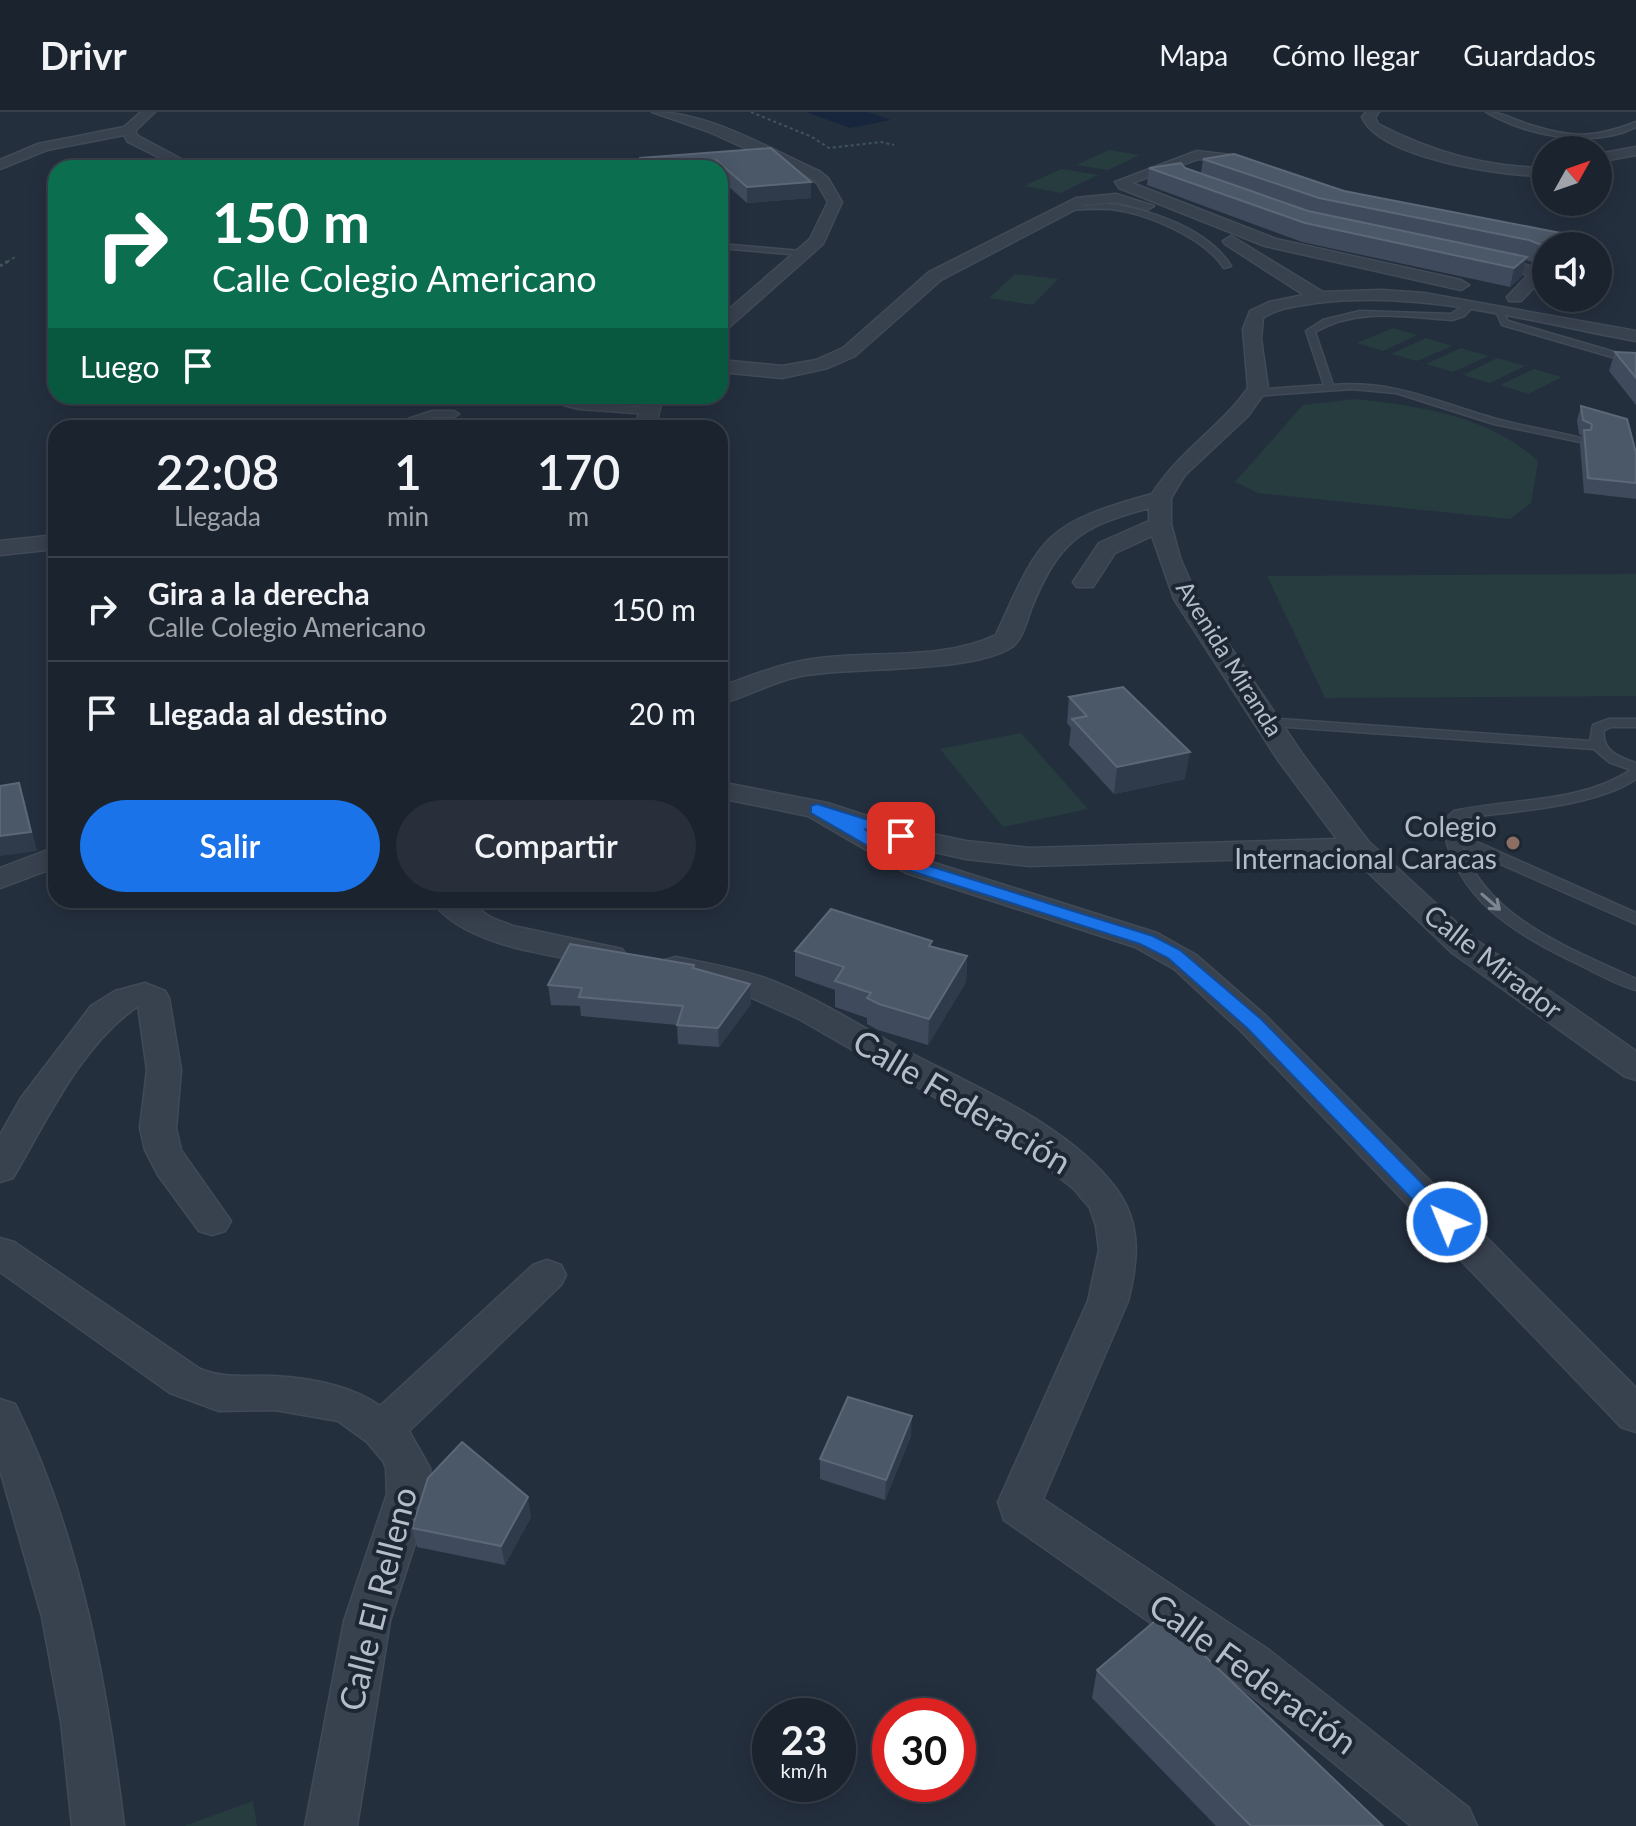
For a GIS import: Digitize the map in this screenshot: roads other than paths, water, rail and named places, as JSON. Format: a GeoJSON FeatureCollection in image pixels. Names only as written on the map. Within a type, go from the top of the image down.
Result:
{"type":"FeatureCollection","features":[{"type":"Feature","properties":{"kind":"street"},"geometry":{"type":"LineString","coordinates":[[0,165],[43,147],[128,130],[149,112]]}},
{"type":"Feature","properties":{"kind":"street"},"geometry":{"type":"LineString","coordinates":[[658,112],[728,135],[823,181],[835,202],[817,241],[728,319]]}},
{"type":"Feature","properties":{"kind":"street"},"geometry":{"type":"LineString","coordinates":[[1373,112],[1368,117],[1372,126],[1440,158],[1498,170],[1532,171]]}},
{"type":"Feature","properties":{"kind":"street"},"geometry":{"type":"LineString","coordinates":[[128,130],[133,139],[175,160]]}},
{"type":"Feature","properties":{"kind":"street"},"geometry":{"type":"LineString","coordinates":[[1612,155],[1636,151]]}},
{"type":"Feature","properties":{"kind":"street"},"geometry":{"type":"LineString","coordinates":[[1268,175],[1225,158],[1197,155],[1122,182],[1271,243],[1515,297],[1595,319],[1615,333]]}},
{"type":"Feature","properties":{"kind":"street"},"geometry":{"type":"LineString","coordinates":[[728,367],[782,372],[821,364],[849,352],[935,276],[1067,208],[1096,198],[1131,200],[1232,242],[1319,297]]}},
{"type":"Feature","properties":{"kind":"street"},"geometry":{"type":"LineString","coordinates":[[1463,254],[1539,273],[1515,297]]}},
{"type":"Feature","properties":{"kind":"street"},"geometry":{"type":"LineString","coordinates":[[728,693],[801,668],[959,653],[999,645],[1006,640],[1030,585],[1057,542],[1095,518],[1160,498],[1177,471],[1241,412],[1258,388],[1251,328],[1256,316],[1276,305],[1319,297],[1369,294],[1470,306],[1636,336]]}},
{"type":"Feature","properties":{"kind":"street","name":"Avenida Miranda"},"geometry":{"type":"LineString","coordinates":[[1160,498],[1160,524],[1169,558],[1186,599],[1266,722],[1358,847]]}},
{"type":"Feature","properties":{"kind":"street"},"geometry":{"type":"LineString","coordinates":[[1085,582],[1107,548],[1160,524]]}},
{"type":"Feature","properties":{"kind":"street"},"geometry":{"type":"LineString","coordinates":[[0,548],[48,543]]}},
{"type":"Feature","properties":{"kind":"street"},"geometry":{"type":"LineString","coordinates":[[729,795],[817,809],[901,836],[966,850],[1029,857],[1358,847]]}},
{"type":"Feature","properties":{"kind":"street"},"geometry":{"type":"LineString","coordinates":[[817,809],[917,867],[1146,940],[1185,962],[1254,1024],[1636,1415]]}},
{"type":"Feature","properties":{"kind":"street","name":"Calle Mirador"},"geometry":{"type":"LineString","coordinates":[[1358,847],[1462,945],[1636,1068]]}},
{"type":"Feature","properties":{"kind":"street"},"geometry":{"type":"LineString","coordinates":[[0,879],[48,859]]}},
{"type":"Feature","properties":{"kind":"street","name":"Calle Federación"},"geometry":{"type":"LineString","coordinates":[[456,908],[466,916],[514,935],[718,975],[765,989],[988,1111],[1041,1143],[1078,1171],[1104,1201],[1115,1222],[1120,1246],[1117,1270],[1108,1301],[1020,1507],[1252,1666],[1451,1826]]}},
{"type":"Feature","properties":{"kind":"street"},"geometry":{"type":"LineString","coordinates":[[0,1169],[33,1107],[103,1014],[127,998],[145,993],[153,998],[164,1070],[158,1128],[163,1150],[171,1166],[212,1221]]}},
{"type":"Feature","properties":{"kind":"street","name":"Calle El Relleno"},"geometry":{"type":"LineString","coordinates":[[0,1252],[193,1386],[219,1394],[275,1393],[344,1404],[362,1412],[382,1430],[402,1456],[411,1486],[367,1621],[331,1826]]}},
{"type":"Feature","properties":{"kind":"street"},"geometry":{"type":"LineString","coordinates":[[382,1430],[547,1275]]}},
{"type":"Feature","properties":{"kind":"street"},"geometry":{"type":"LineString","coordinates":[[0,1416],[26,1476],[72,1643],[90,1748],[98,1826]]}},
{"type":"Feature","properties":{"kind":"lane"},"geometry":{"type":"LineString","coordinates":[[1489,112],[1547,132],[1593,137],[1616,136],[1636,124]]}},
{"type":"Feature","properties":{"kind":"lane"},"geometry":{"type":"LineString","coordinates":[[1067,208],[1110,207],[1149,218],[1208,244],[1224,258],[1227,266]]}},
{"type":"Feature","properties":{"kind":"lane"},"geometry":{"type":"LineString","coordinates":[[728,247],[801,253]]}},
{"type":"Feature","properties":{"kind":"lane"},"geometry":{"type":"LineString","coordinates":[[1329,387],[1310,331],[1324,321],[1341,314],[1365,312],[1452,317],[1470,306]]}},
{"type":"Feature","properties":{"kind":"lane"},"geometry":{"type":"LineString","coordinates":[[1498,311],[1505,323],[1633,360]]}},
{"type":"Feature","properties":{"kind":"lane"},"geometry":{"type":"LineString","coordinates":[[1254,393],[1329,387],[1397,390],[1497,422],[1581,441]]}},
{"type":"Feature","properties":{"kind":"lane"},"geometry":{"type":"LineString","coordinates":[[570,404],[651,412]]}},
{"type":"Feature","properties":{"kind":"lane"},"geometry":{"type":"LineString","coordinates":[[412,420],[454,414]]}},
{"type":"Feature","properties":{"kind":"lane"},"geometry":{"type":"LineString","coordinates":[[1266,722],[1596,745],[1621,763],[1636,767]]}},
{"type":"Feature","properties":{"kind":"lane"},"geometry":{"type":"LineString","coordinates":[[1596,745],[1594,736],[1598,728],[1609,723],[1636,723]]}},
{"type":"Feature","properties":{"kind":"lane"},"geometry":{"type":"LineString","coordinates":[[1636,773],[1629,780],[1601,791],[1459,814],[1449,822],[1451,836],[1482,896],[1514,921],[1636,985]]}},
{"type":"Feature","properties":{"kind":"lane"},"geometry":{"type":"LineString","coordinates":[[1451,836],[1636,919]]}},
{"type":"Feature","properties":{"kind":"water"},"geometry":{"type":"Polygon","coordinates":[[[806,112],[868,112],[891,120],[850,128],[806,112]]]}},
{"type":"Feature","properties":{"kind":"place","name":"Colegio Internacional Caracas"},"geometry":{"type":"Point","coordinates":[1513,843]}}]}
